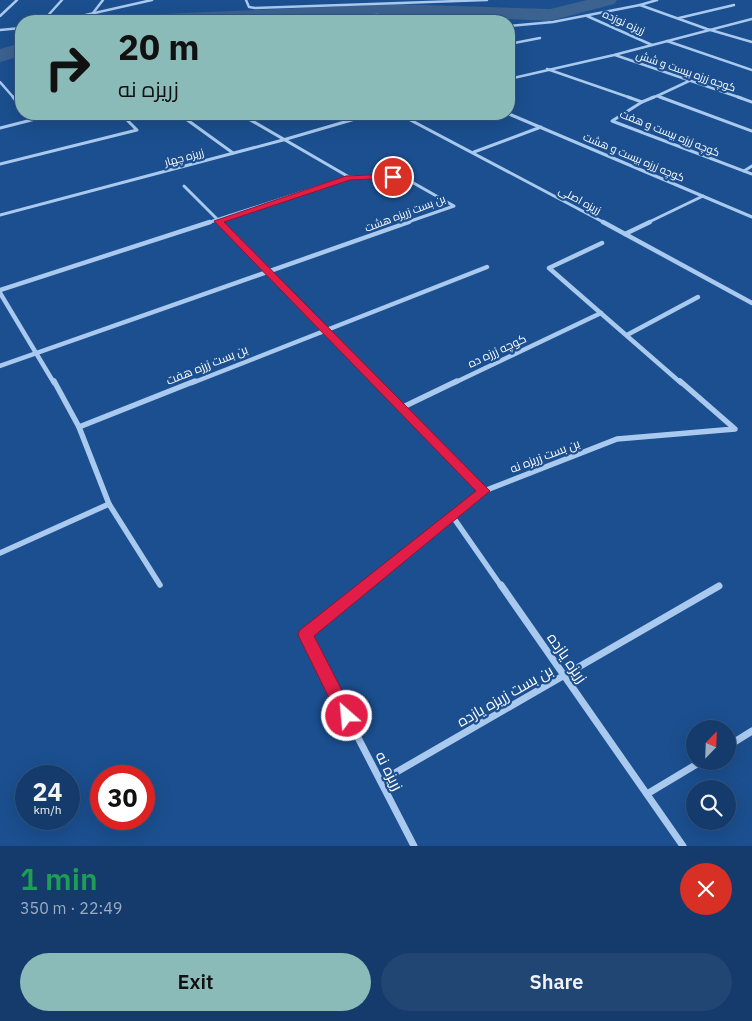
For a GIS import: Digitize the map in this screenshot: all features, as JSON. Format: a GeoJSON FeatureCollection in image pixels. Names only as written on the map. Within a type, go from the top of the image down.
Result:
{"type":"FeatureCollection","features":[{"type":"Feature","properties":{"kind":"street"},"geometry":{"type":"LineString","coordinates":[[0,16],[17,0]]}},
{"type":"Feature","properties":{"kind":"street"},"geometry":{"type":"LineString","coordinates":[[48,15],[62,0]]}},
{"type":"Feature","properties":{"kind":"street"},"geometry":{"type":"LineString","coordinates":[[93,13],[103,0]]}},
{"type":"Feature","properties":{"kind":"street"},"geometry":{"type":"LineString","coordinates":[[84,15],[152,0]]}},
{"type":"Feature","properties":{"kind":"street"},"geometry":{"type":"LineString","coordinates":[[246,0],[249,7],[256,8],[366,1],[487,0]]}},
{"type":"Feature","properties":{"kind":"street"},"geometry":{"type":"LineString","coordinates":[[515,25],[587,16],[657,0]]}},
{"type":"Feature","properties":{"kind":"street"},"geometry":{"type":"LineString","coordinates":[[640,5],[707,29],[752,42]]}},
{"type":"Feature","properties":{"kind":"street"},"geometry":{"type":"LineString","coordinates":[[677,19],[734,5]]}},
{"type":"Feature","properties":{"kind":"street","name":"زریزه نوزده"},"geometry":{"type":"LineString","coordinates":[[587,16],[653,45]]}},
{"type":"Feature","properties":{"kind":"street"},"geometry":{"type":"LineString","coordinates":[[515,77],[614,55],[707,29],[752,19]]}},
{"type":"Feature","properties":{"kind":"street"},"geometry":{"type":"LineString","coordinates":[[0,30],[15,29]]}},
{"type":"Feature","properties":{"kind":"street"},"geometry":{"type":"LineString","coordinates":[[515,43],[540,38]]}},
{"type":"Feature","properties":{"kind":"street"},"geometry":{"type":"LineString","coordinates":[[666,41],[752,70]]}},
{"type":"Feature","properties":{"kind":"street","name":"کوچه زرزه بیست و شش"},"geometry":{"type":"LineString","coordinates":[[614,55],[752,102]]}},
{"type":"Feature","properties":{"kind":"street"},"geometry":{"type":"LineString","coordinates":[[547,69],[642,102],[690,81]]}},
{"type":"Feature","properties":{"kind":"street"},"geometry":{"type":"LineString","coordinates":[[0,82],[15,100]]}},
{"type":"Feature","properties":{"kind":"street"},"geometry":{"type":"LineString","coordinates":[[657,96],[752,131]]}},
{"type":"Feature","properties":{"kind":"street","name":"کوچه زرزه بیست و هفت"},"geometry":{"type":"LineString","coordinates":[[642,102],[612,120],[752,174]]}},
{"type":"Feature","properties":{"kind":"street","name":"کوچه زرزه بیست و هشت"},"geometry":{"type":"LineString","coordinates":[[515,116],[752,216]]}},
{"type":"Feature","properties":{"kind":"street"},"geometry":{"type":"LineString","coordinates":[[0,128],[28,120]]}},
{"type":"Feature","properties":{"kind":"street"},"geometry":{"type":"LineString","coordinates":[[0,164],[137,130],[127,120]]}},
{"type":"Feature","properties":{"kind":"street"},"geometry":{"type":"LineString","coordinates":[[187,120],[233,153]]}},
{"type":"Feature","properties":{"kind":"street"},"geometry":{"type":"LineString","coordinates":[[250,120],[349,178]]}},
{"type":"Feature","properties":{"kind":"street","name":"زریزه چهار"},"geometry":{"type":"LineString","coordinates":[[0,215],[351,120]]}},
{"type":"Feature","properties":{"kind":"street","name":"زریزه اصلی"},"geometry":{"type":"LineString","coordinates":[[411,120],[474,152],[752,303]]}},
{"type":"Feature","properties":{"kind":"street"},"geometry":{"type":"LineString","coordinates":[[474,152],[541,126]]}},
{"type":"Feature","properties":{"kind":"street"},"geometry":{"type":"LineString","coordinates":[[744,171],[752,166]]}},
{"type":"Feature","properties":{"kind":"street","name":"بن بست زریزه هشت"},"geometry":{"type":"LineString","coordinates":[[0,292],[349,178],[403,177],[454,206],[0,366]]}},
{"type":"Feature","properties":{"kind":"street"},"geometry":{"type":"LineString","coordinates":[[184,186],[484,491],[453,517]]}},
{"type":"Feature","properties":{"kind":"street"},"geometry":{"type":"LineString","coordinates":[[625,234],[703,196]]}},
{"type":"Feature","properties":{"kind":"street","name":"بن بست زریزه نه"},"geometry":{"type":"LineString","coordinates":[[484,491],[617,439],[735,429],[549,268],[602,243]]}},
{"type":"Feature","properties":{"kind":"street","name":"بن بست زرزه هفت"},"geometry":{"type":"LineString","coordinates":[[79,427],[324,329],[486,267]]}},
{"type":"Feature","properties":{"kind":"street"},"geometry":{"type":"LineString","coordinates":[[0,292],[38,353],[79,427],[109,504],[160,585]]}},
{"type":"Feature","properties":{"kind":"street"},"geometry":{"type":"LineString","coordinates":[[627,335],[698,297]]}},
{"type":"Feature","properties":{"kind":"street","name":"کوچه زرزه ده"},"geometry":{"type":"LineString","coordinates":[[402,408],[601,313]]}},
{"type":"Feature","properties":{"kind":"street"},"geometry":{"type":"LineString","coordinates":[[0,553],[109,504]]}},
{"type":"Feature","properties":{"kind":"street","name":"زریزه یازده"},"geometry":{"type":"LineString","coordinates":[[453,517],[684,846]]}},
{"type":"Feature","properties":{"kind":"street","name":"زریزه نه"},"geometry":{"type":"LineString","coordinates":[[414,846],[305,634],[453,517]]}},
{"type":"Feature","properties":{"kind":"street","name":"بن بست زریزه یازده"},"geometry":{"type":"LineString","coordinates":[[381,782],[719,586]]}},
{"type":"Feature","properties":{"kind":"street"},"geometry":{"type":"LineString","coordinates":[[736,741],[752,731]]}},
{"type":"Feature","properties":{"kind":"street"},"geometry":{"type":"LineString","coordinates":[[647,794],[687,770]]}},
{"type":"Feature","properties":{"kind":"waterway"},"geometry":{"type":"LineString","coordinates":[[266,15],[394,9],[550,15],[608,0]]}},
{"type":"Feature","properties":{"kind":"waterway"},"geometry":{"type":"LineString","coordinates":[[0,56],[15,51]]}},
{"type":"Feature","properties":{"kind":"route"},"geometry":{"type":"LineString","coordinates":[[347,716],[305,634],[484,491],[218,221],[349,178],[393,177]]}}]}
